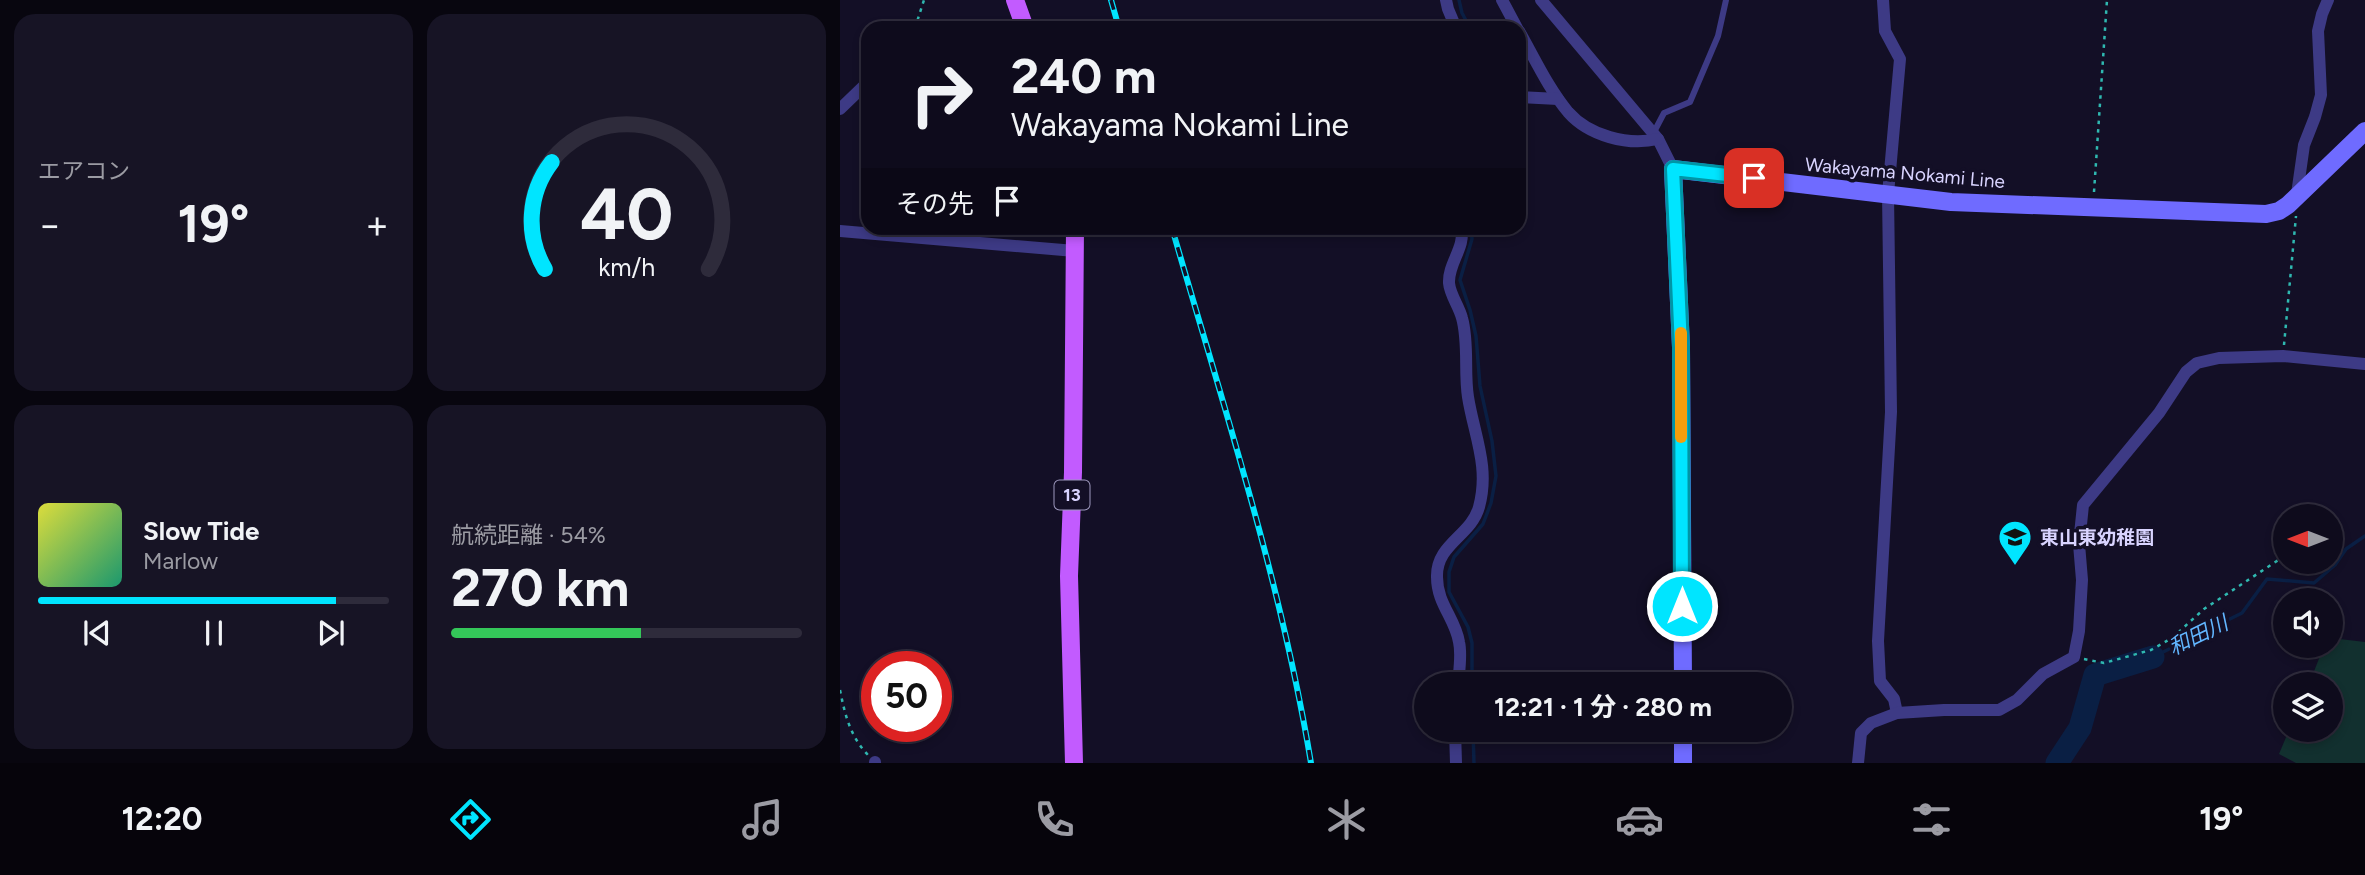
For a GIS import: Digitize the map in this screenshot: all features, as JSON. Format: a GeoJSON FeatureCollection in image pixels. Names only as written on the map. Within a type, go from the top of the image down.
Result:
{"type":"FeatureCollection","features":[{"type":"Feature","properties":{"kind":"main road"},"geometry":{"type":"LineString","coordinates":[[1016,0],[1023,21]]}},
{"type":"Feature","properties":{"kind":"main road","name":"Wakayama Nokami Line"},"geometry":{"type":"LineString","coordinates":[[1673,169],[1951,202],[2266,214],[2279,211],[2288,205],[2365,131]]}},
{"type":"Feature","properties":{"kind":"main road"},"geometry":{"type":"LineString","coordinates":[[1673,169],[1681,347],[1683,672]]}},
{"type":"Feature","properties":{"kind":"main road","name":"13"},"geometry":{"type":"LineString","coordinates":[[1074,763],[1069,576],[1073,472],[1075,235]]}},
{"type":"Feature","properties":{"kind":"main road"},"geometry":{"type":"LineString","coordinates":[[1683,742],[1683,763]]}},
{"type":"Feature","properties":{"kind":"street"},"geometry":{"type":"LineString","coordinates":[[1446,0],[1453,21]]}},
{"type":"Feature","properties":{"kind":"street"},"geometry":{"type":"LineString","coordinates":[[1502,0],[1513,21]]}},
{"type":"Feature","properties":{"kind":"street"},"geometry":{"type":"LineString","coordinates":[[1541,0],[1656,136],[1673,169]]}},
{"type":"Feature","properties":{"kind":"street"},"geometry":{"type":"LineString","coordinates":[[1884,0],[1885,31],[1900,59],[1888,194],[1891,412],[1878,641],[1880,681],[1894,699],[1897,713]]}},
{"type":"Feature","properties":{"kind":"street"},"geometry":{"type":"LineString","coordinates":[[2297,194],[2304,145],[2321,95],[2318,31],[2328,0]]}},
{"type":"Feature","properties":{"kind":"street"},"geometry":{"type":"LineString","coordinates":[[1526,44],[1558,99],[1581,123],[1614,140],[1630,142],[1656,136]]}},
{"type":"Feature","properties":{"kind":"street"},"geometry":{"type":"LineString","coordinates":[[840,109],[861,89]]}},
{"type":"Feature","properties":{"kind":"street"},"geometry":{"type":"LineString","coordinates":[[1526,97],[1558,99]]}},
{"type":"Feature","properties":{"kind":"street"},"geometry":{"type":"LineString","coordinates":[[840,231],[861,233]]}},
{"type":"Feature","properties":{"kind":"street"},"geometry":{"type":"LineString","coordinates":[[887,235],[1075,251]]}},
{"type":"Feature","properties":{"kind":"street"},"geometry":{"type":"LineString","coordinates":[[1459,672],[1460,641],[1440,600],[1436,576],[1440,555],[1470,524],[1479,509],[1483,485],[1482,453],[1468,397],[1463,319],[1449,281],[1449,273],[1463,235]]}},
{"type":"Feature","properties":{"kind":"street"},"geometry":{"type":"LineString","coordinates":[[1858,763],[1861,733],[1871,723],[1897,713],[1944,709],[1999,709],[2017,699],[2043,674],[2074,657],[2079,631],[2082,580],[2079,544],[2082,505],[2159,413],[2186,372],[2197,363],[2219,358],[2283,356],[2365,364]]}},
{"type":"Feature","properties":{"kind":"street"},"geometry":{"type":"LineString","coordinates":[[1455,742],[1456,763]]}},
{"type":"Feature","properties":{"kind":"lane"},"geometry":{"type":"LineString","coordinates":[[1656,136],[1664,113],[1690,102],[1718,36],[1726,0]]}},
{"type":"Feature","properties":{"kind":"path"},"geometry":{"type":"LineString","coordinates":[[918,21],[925,0]]}},
{"type":"Feature","properties":{"kind":"path"},"geometry":{"type":"LineString","coordinates":[[2093,206],[2107,0]]}},
{"type":"Feature","properties":{"kind":"path"},"geometry":{"type":"LineString","coordinates":[[2283,356],[2297,194]]}},
{"type":"Feature","properties":{"kind":"path"},"geometry":{"type":"LineString","coordinates":[[2074,657],[2104,663],[2151,650],[2172,638],[2204,609],[2273,564]]}},
{"type":"Feature","properties":{"kind":"path"},"geometry":{"type":"LineString","coordinates":[[840,690],[847,721],[857,743],[875,763]]}},
{"type":"Feature","properties":{"kind":"green space"},"geometry":{"type":"Polygon","coordinates":[[[2343,639],[2365,642],[2365,763],[2296,763],[2279,754],[2284,742],[2343,742],[2343,672],[2314,672],[2319,658],[2343,658],[2343,639]]]}},
{"type":"Feature","properties":{"kind":"waterway"},"geometry":{"type":"LineString","coordinates":[[1459,0],[1466,21]]}},
{"type":"Feature","properties":{"kind":"waterway"},"geometry":{"type":"LineString","coordinates":[[1472,235],[1460,280],[1476,336],[1480,386],[1492,441],[1496,476],[1491,503],[1483,524],[1454,557],[1449,572],[1449,592],[1468,627],[1472,643],[1472,672]]}},
{"type":"Feature","properties":{"kind":"waterway","name":"和田川"},"geometry":{"type":"LineString","coordinates":[[2153,657],[2242,613],[2267,579],[2314,583],[2335,565],[2346,549],[2365,536]]}},
{"type":"Feature","properties":{"kind":"waterway","name":"和田川"},"geometry":{"type":"LineString","coordinates":[[2057,763],[2080,728],[2095,675],[2153,657]]}},
{"type":"Feature","properties":{"kind":"waterway"},"geometry":{"type":"LineString","coordinates":[[1473,742],[1474,763]]}},
{"type":"Feature","properties":{"kind":"railway"},"geometry":{"type":"LineString","coordinates":[[1111,0],[1117,21]]}},
{"type":"Feature","properties":{"kind":"railway"},"geometry":{"type":"LineString","coordinates":[[1174,235],[1267,560],[1299,695],[1311,763]]}},
{"type":"Feature","properties":{"kind":"slow traffic"},"geometry":{"type":"LineString","coordinates":[[1681,333],[1681,437]]}},
{"type":"Feature","properties":{"kind":"place","name":"東山東幼稚園"},"geometry":{"type":"Point","coordinates":[2015,567]}},
{"type":"Feature","properties":{"kind":"route"},"geometry":{"type":"LineString","coordinates":[[1682,606],[1681,347],[1673,169],[1754,178]]}}]}
